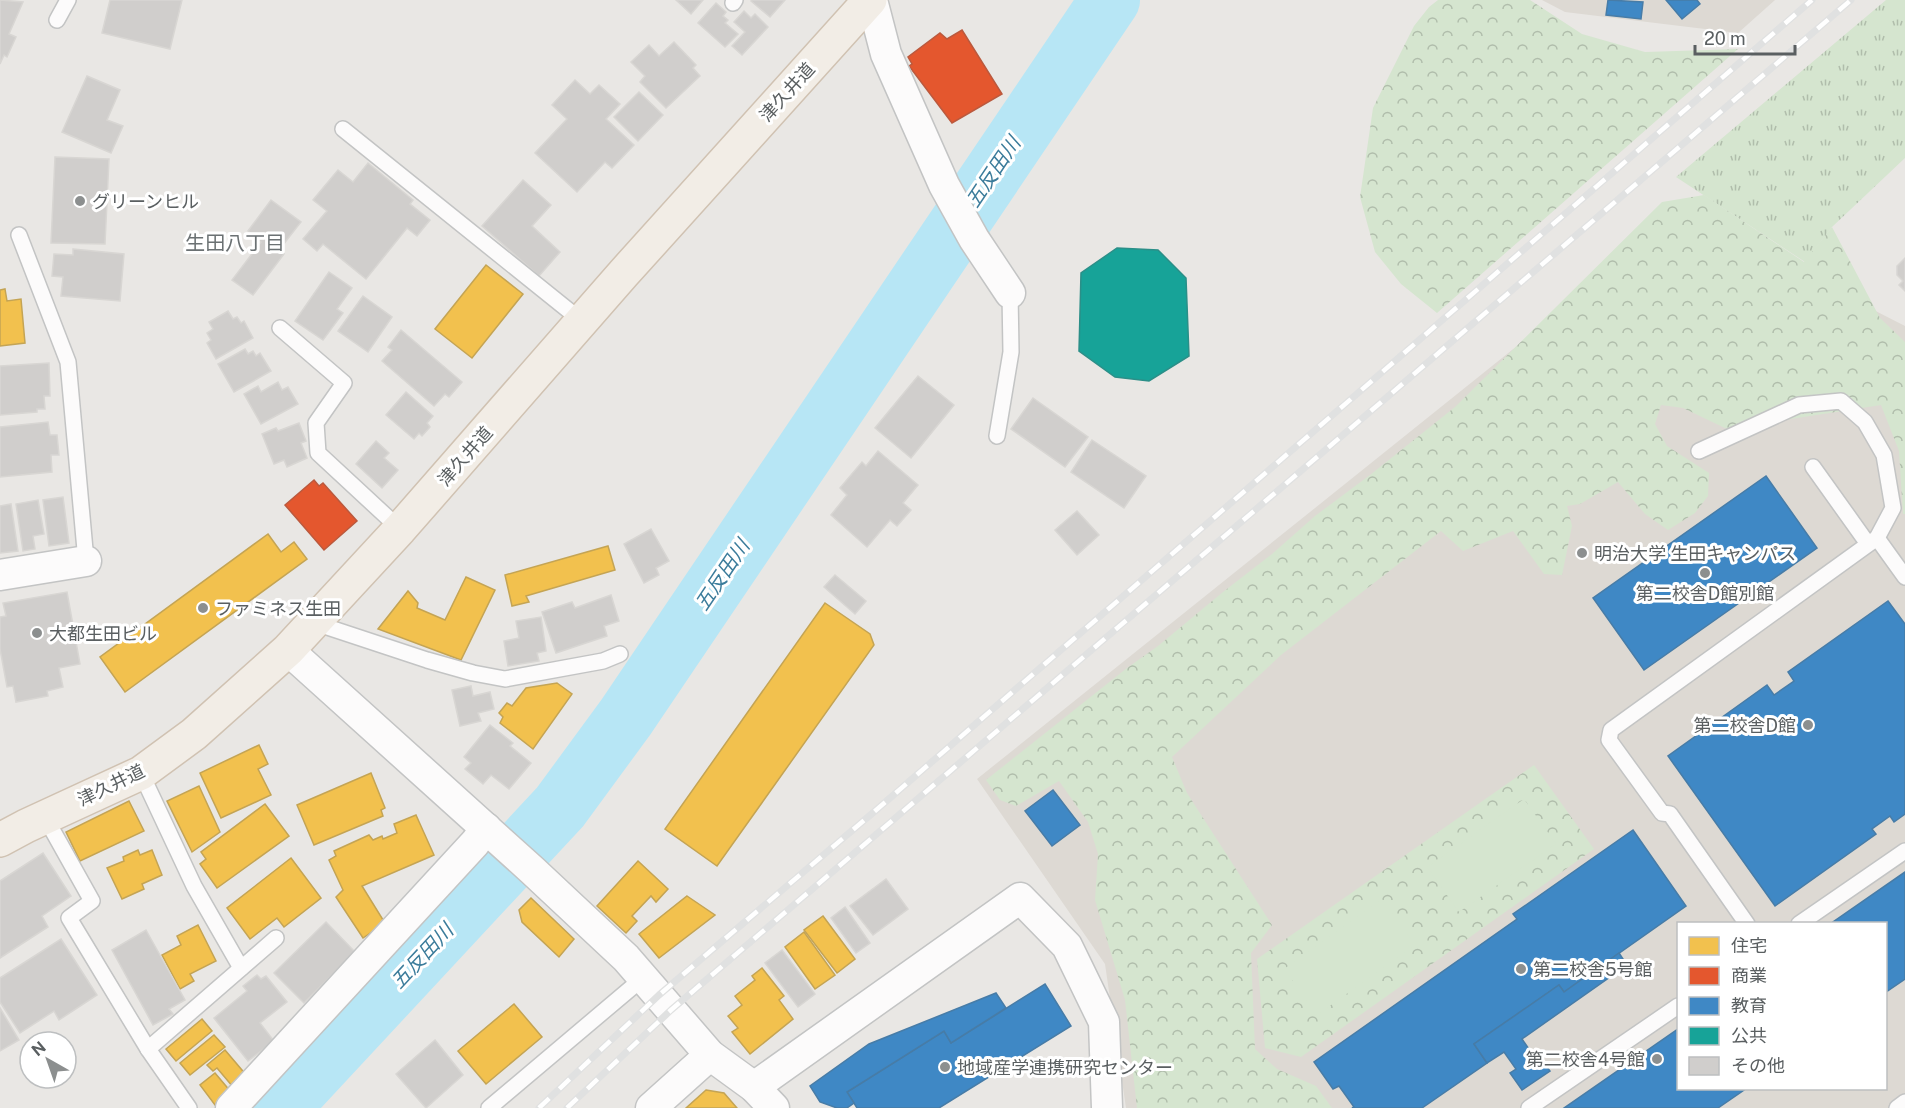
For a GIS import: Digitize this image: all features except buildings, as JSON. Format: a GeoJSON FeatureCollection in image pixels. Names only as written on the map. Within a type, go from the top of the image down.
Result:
{"type":"FeatureCollection","features":[{"type":"Feature","properties":{"kind":"main road","name":"津久井道"},"geometry":{"type":"LineString","coordinates":[[0,840],[141,773],[194,734],[288,650],[312,621],[400,529],[623,274],[871,0]]}},
{"type":"Feature","properties":{"kind":"street"},"geometry":{"type":"LineString","coordinates":[[871,0],[886,54],[944,185],[974,239],[1010,293]]}},
{"type":"Feature","properties":{"kind":"street"},"geometry":{"type":"LineString","coordinates":[[0,574],[86,561]]}},
{"type":"Feature","properties":{"kind":"street"},"geometry":{"type":"LineString","coordinates":[[288,650],[492,833],[626,958],[710,1055],[754,1087],[774,1108]]}},
{"type":"Feature","properties":{"kind":"street"},"geometry":{"type":"LineString","coordinates":[[231,1108],[475,843],[492,833]]}},
{"type":"Feature","properties":{"kind":"street"},"geometry":{"type":"LineString","coordinates":[[754,1087],[1020,898],[1067,946],[1104,1022],[1107,1108]]}},
{"type":"Feature","properties":{"kind":"street"},"geometry":{"type":"LineString","coordinates":[[651,1108],[710,1055]]}},
{"type":"Feature","properties":{"kind":"lane"},"geometry":{"type":"LineString","coordinates":[[57,20],[68,0]]}},
{"type":"Feature","properties":{"kind":"lane"},"geometry":{"type":"LineString","coordinates":[[343,129],[583,322]]}},
{"type":"Feature","properties":{"kind":"lane"},"geometry":{"type":"LineString","coordinates":[[19,235],[68,362],[86,561]]}},
{"type":"Feature","properties":{"kind":"lane"},"geometry":{"type":"LineString","coordinates":[[997,436],[1011,352],[1010,293]]}},
{"type":"Feature","properties":{"kind":"lane"},"geometry":{"type":"LineString","coordinates":[[280,328],[344,383],[316,423],[318,453],[400,529]]}},
{"type":"Feature","properties":{"kind":"lane"},"geometry":{"type":"LineString","coordinates":[[1699,451],[1799,405],[1841,401],[1865,422],[1884,455],[1893,508],[1873,541],[1611,730],[1609,740],[1662,813],[1670,814],[1747,922]]}},
{"type":"Feature","properties":{"kind":"lane"},"geometry":{"type":"LineString","coordinates":[[1813,467],[1905,577]]}},
{"type":"Feature","properties":{"kind":"lane"},"geometry":{"type":"LineString","coordinates":[[312,621],[427,660],[505,679],[603,661],[620,654]]}},
{"type":"Feature","properties":{"kind":"lane"},"geometry":{"type":"LineString","coordinates":[[141,773],[194,886],[241,968]]}},
{"type":"Feature","properties":{"kind":"lane"},"geometry":{"type":"LineString","coordinates":[[45,817],[92,901],[69,918],[148,1049],[189,1108]]}},
{"type":"Feature","properties":{"kind":"lane"},"geometry":{"type":"LineString","coordinates":[[1802,922],[1905,851]]}},
{"type":"Feature","properties":{"kind":"lane"},"geometry":{"type":"LineString","coordinates":[[148,1049],[276,938]]}},
{"type":"Feature","properties":{"kind":"lane"},"geometry":{"type":"LineString","coordinates":[[489,1108],[643,978]]}},
{"type":"Feature","properties":{"kind":"lane"},"geometry":{"type":"LineString","coordinates":[[1529,1108],[1677,1007]]}},
{"type":"Feature","properties":{"kind":"lane"},"geometry":{"type":"LineString","coordinates":[[1897,1108],[1905,1102]]}},
{"type":"Feature","properties":{"kind":"shaded area"},"geometry":{"type":"Polygon","coordinates":[[[1542,0],[1775,0],[1738,33],[1565,12],[1542,0]]]}},
{"type":"Feature","properties":{"kind":"shaded area","name":"明治大学 生田キャンパス"},"geometry":{"type":"Polygon","coordinates":[[[1683,213],[1905,326],[1905,1108],[1126,1108],[1105,964],[977,779],[1683,213]]]}},
{"type":"Feature","properties":{"kind":"green space"},"geometry":{"type":"Polygon","coordinates":[[[1438,0],[1530,0],[1582,34],[1645,52],[1738,49],[1437,313],[1401,284],[1375,252],[1360,197],[1373,108],[1414,26],[1429,7],[1438,0]]]}},
{"type":"Feature","properties":{"kind":"green space"},"geometry":{"type":"Polygon","coordinates":[[[1886,0],[1905,0],[1905,158],[1832,227],[1805,262],[1676,177],[1886,0]]]}},
{"type":"Feature","properties":{"kind":"green space"},"geometry":{"type":"Polygon","coordinates":[[[1704,195],[1804,262],[1832,227],[1880,318],[1905,342],[1905,514],[1903,514],[1899,451],[1881,405],[1727,429],[1683,408],[1661,405],[1655,424],[1667,446],[1709,473],[1708,496],[1695,513],[1668,530],[1645,514],[1618,482],[1580,504],[1567,506],[1572,526],[1562,575],[1544,574],[1513,531],[1463,551],[1441,531],[1281,655],[1172,757],[1187,793],[1272,925],[1251,953],[1255,1049],[1277,1069],[1316,1086],[1332,1108],[1137,1108],[1125,1000],[1095,900],[1098,854],[1088,822],[1059,781],[1016,806],[1000,800],[986,780],[1158,646],[1272,554],[1315,516],[1455,407],[1662,202],[1704,195]]]}},
{"type":"Feature","properties":{"kind":"green space"},"geometry":{"type":"Polygon","coordinates":[[[1534,765],[1594,849],[1301,1057],[1265,1048],[1257,959],[1534,765]]]}},
{"type":"Feature","properties":{"kind":"green space"},"geometry":{"type":"Polygon","coordinates":[[[1524,799],[1556,844],[1459,912],[1427,867],[1524,799]]]}},
{"type":"Feature","properties":{"kind":"green space"},"geometry":{"type":"Polygon","coordinates":[[[1382,899],[1415,945],[1317,1015],[1284,969],[1382,899]]]}},
{"type":"Feature","properties":{"kind":"waterway","name":"五反田川"},"geometry":{"type":"LineString","coordinates":[[280,1108],[560,807],[626,717],[1110,0]]}},
{"type":"Feature","properties":{"kind":"railway"},"geometry":{"type":"LineString","coordinates":[[539,1108],[659,995],[875,811],[1812,0]]}},
{"type":"Feature","properties":{"kind":"railway"},"geometry":{"type":"LineString","coordinates":[[567,1108],[671,1010],[1851,0]]}},
{"type":"Feature","properties":{"kind":"place","name":"グリーンヒル"},"geometry":{"type":"Point","coordinates":[80,201]}},
{"type":"Feature","properties":{"kind":"place","name":"明治大学 生田キャンパス"},"geometry":{"type":"Point","coordinates":[1582,553]}},
{"type":"Feature","properties":{"kind":"place","name":"第二校舎D館別館"},"geometry":{"type":"Point","coordinates":[1705,573]}},
{"type":"Feature","properties":{"kind":"place","name":"ファミネス生田"},"geometry":{"type":"Point","coordinates":[203,608]}},
{"type":"Feature","properties":{"kind":"place","name":"大都生田ビル"},"geometry":{"type":"Point","coordinates":[37,633]}},
{"type":"Feature","properties":{"kind":"place","name":"第二校舎D館"},"geometry":{"type":"Point","coordinates":[1808,725]}},
{"type":"Feature","properties":{"kind":"place","name":"第二校舎5号館"},"geometry":{"type":"Point","coordinates":[1521,969]}},
{"type":"Feature","properties":{"kind":"place","name":"第二校舎4号館"},"geometry":{"type":"Point","coordinates":[1657,1059]}},
{"type":"Feature","properties":{"kind":"place","name":"地域産学連携研究センター"},"geometry":{"type":"Point","coordinates":[945,1067]}},
{"type":"Feature","properties":{"kind":"district","name":"生田八丁目"},"geometry":{"type":"Point","coordinates":[235,243]}}]}
